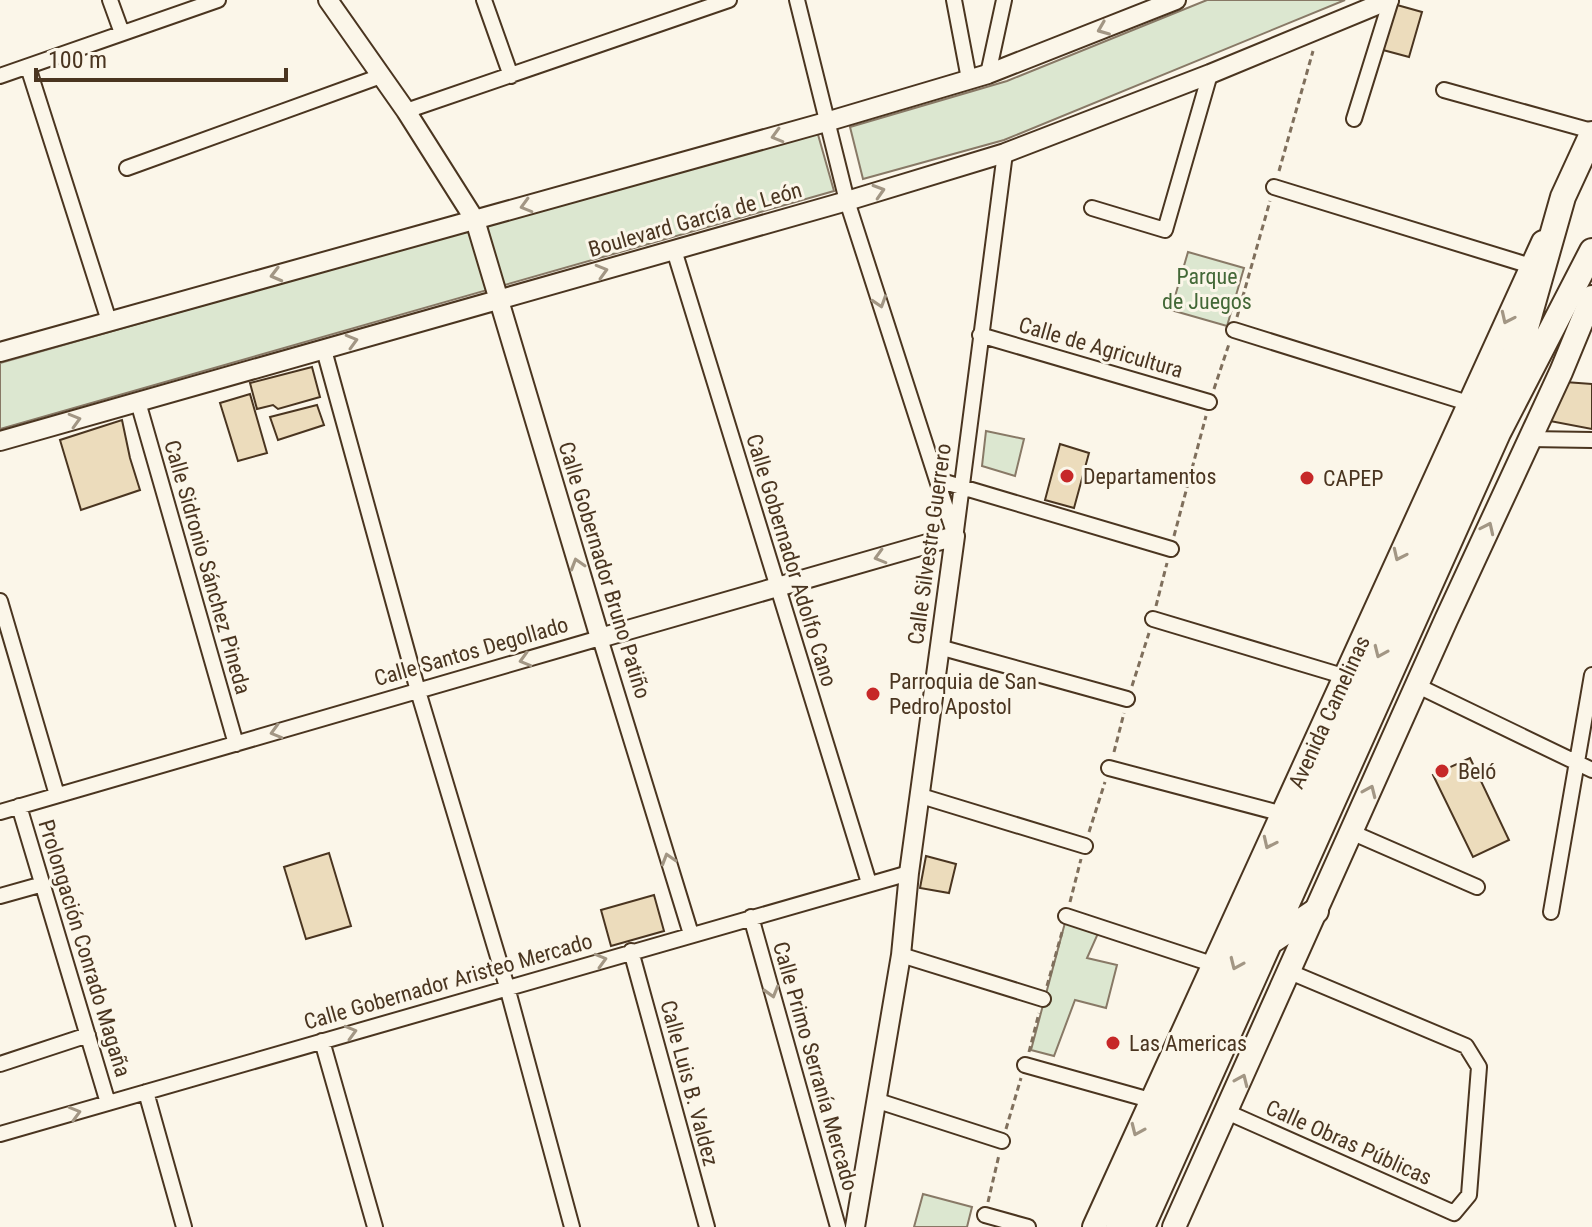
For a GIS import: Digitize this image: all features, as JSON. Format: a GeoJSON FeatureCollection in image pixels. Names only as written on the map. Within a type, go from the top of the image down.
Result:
{"type":"FeatureCollection","features":[{"type":"Feature","properties":{"kind":"highway","name":"Avenida Camelinas"},"geometry":{"type":"LineString","coordinates":[[1118,1227],[1525,331],[1563,197],[1592,133]]}},
{"type":"Feature","properties":{"kind":"highway","name":"Avenida Camelinas"},"geometry":{"type":"LineString","coordinates":[[1142,1227],[1498,433],[1592,251]]}},
{"type":"Feature","properties":{"kind":"highway"},"geometry":{"type":"LineString","coordinates":[[1270,942],[1316,911]]}},
{"type":"Feature","properties":{"kind":"highway"},"geometry":{"type":"LineString","coordinates":[[1226,937],[1256,919]]}},
{"type":"Feature","properties":{"kind":"main road","name":"Avenida Camelinas"},"geometry":{"type":"LineString","coordinates":[[1094,1227],[1563,197]]}},
{"type":"Feature","properties":{"kind":"main road"},"geometry":{"type":"LineString","coordinates":[[1174,1227],[1561,372],[1592,297]]}},
{"type":"Feature","properties":{"kind":"street"},"geometry":{"type":"LineString","coordinates":[[110,0],[122,33]]}},
{"type":"Feature","properties":{"kind":"street"},"geometry":{"type":"LineString","coordinates":[[0,76],[218,0]]}},
{"type":"Feature","properties":{"kind":"street","name":"Calle Gobernador Bruno Patiño"},"geometry":{"type":"LineString","coordinates":[[328,0],[406,111],[475,220],[691,934]]}},
{"type":"Feature","properties":{"kind":"street"},"geometry":{"type":"LineString","coordinates":[[484,0],[511,76]]}},
{"type":"Feature","properties":{"kind":"street"},"geometry":{"type":"LineString","coordinates":[[406,111],[729,0]]}},
{"type":"Feature","properties":{"kind":"street"},"geometry":{"type":"LineString","coordinates":[[797,0],[847,201],[955,536]]}},
{"type":"Feature","properties":{"kind":"street"},"geometry":{"type":"LineString","coordinates":[[954,0],[969,79]]}},
{"type":"Feature","properties":{"kind":"street"},"geometry":{"type":"LineString","coordinates":[[988,74],[1004,0]]}},
{"type":"Feature","properties":{"kind":"street"},"geometry":{"type":"LineString","coordinates":[[0,352],[988,74],[1176,0]]}},
{"type":"Feature","properties":{"kind":"street"},"geometry":{"type":"LineString","coordinates":[[1354,119],[1390,0]]}},
{"type":"Feature","properties":{"kind":"street","name":"Boulevard García de León"},"geometry":{"type":"LineString","coordinates":[[0,441],[847,201],[1005,153],[1390,0]]}},
{"type":"Feature","properties":{"kind":"street"},"geometry":{"type":"LineString","coordinates":[[28,67],[109,321]]}},
{"type":"Feature","properties":{"kind":"street"},"geometry":{"type":"LineString","coordinates":[[1092,208],[1165,230],[1210,74]]}},
{"type":"Feature","properties":{"kind":"street"},"geometry":{"type":"LineString","coordinates":[[127,168],[381,76]]}},
{"type":"Feature","properties":{"kind":"street"},"geometry":{"type":"LineString","coordinates":[[1444,90],[1592,133]]}},
{"type":"Feature","properties":{"kind":"street","name":"Calle Silvestre Guerrero"},"geometry":{"type":"LineString","coordinates":[[855,1227],[901,955],[909,873],[1005,153]]}},
{"type":"Feature","properties":{"kind":"street"},"geometry":{"type":"LineString","coordinates":[[1274,187],[1531,266]]}},
{"type":"Feature","properties":{"kind":"street","name":"Calle Gobernador Adolfo Cano"},"geometry":{"type":"LineString","coordinates":[[674,250],[869,883]]}},
{"type":"Feature","properties":{"kind":"street"},"geometry":{"type":"LineString","coordinates":[[1234,330],[1468,403]]}},
{"type":"Feature","properties":{"kind":"street","name":"Calle de Agricultura"},"geometry":{"type":"LineString","coordinates":[[980,335],[1209,402]]}},
{"type":"Feature","properties":{"kind":"street"},"geometry":{"type":"LineString","coordinates":[[324,350],[418,691],[507,987],[572,1227]]}},
{"type":"Feature","properties":{"kind":"street","name":"Calle Sidronio Sánchez Pineda"},"geometry":{"type":"LineString","coordinates":[[138,402],[236,744]]}},
{"type":"Feature","properties":{"kind":"street"},"geometry":{"type":"LineString","coordinates":[[1529,439],[1592,440]]}},
{"type":"Feature","properties":{"kind":"street"},"geometry":{"type":"LineString","coordinates":[[938,480],[1171,549]]}},
{"type":"Feature","properties":{"kind":"street","name":"Calle Santos Degollado"},"geometry":{"type":"LineString","coordinates":[[0,812],[955,536]]}},
{"type":"Feature","properties":{"kind":"street"},"geometry":{"type":"LineString","coordinates":[[0,601],[57,795]]}},
{"type":"Feature","properties":{"kind":"street"},"geometry":{"type":"LineString","coordinates":[[1153,619],[1343,676]]}},
{"type":"Feature","properties":{"kind":"street"},"geometry":{"type":"LineString","coordinates":[[939,647],[1127,699]]}},
{"type":"Feature","properties":{"kind":"street"},"geometry":{"type":"LineString","coordinates":[[1551,912],[1592,675]]}},
{"type":"Feature","properties":{"kind":"street"},"geometry":{"type":"LineString","coordinates":[[1418,686],[1592,770]]}},
{"type":"Feature","properties":{"kind":"street"},"geometry":{"type":"LineString","coordinates":[[1109,768],[1283,814]]}},
{"type":"Feature","properties":{"kind":"street"},"geometry":{"type":"LineString","coordinates":[[921,796],[1085,846]]}},
{"type":"Feature","properties":{"kind":"street","name":"Prolongación Conrado Magaña"},"geometry":{"type":"LineString","coordinates":[[19,806],[108,1103]]}},
{"type":"Feature","properties":{"kind":"street"},"geometry":{"type":"LineString","coordinates":[[1351,832],[1477,887]]}},
{"type":"Feature","properties":{"kind":"street","name":"Calle Gobernador Aristeo Mercado"},"geometry":{"type":"LineString","coordinates":[[0,1134],[909,873]]}},
{"type":"Feature","properties":{"kind":"street"},"geometry":{"type":"LineString","coordinates":[[0,896],[43,884]]}},
{"type":"Feature","properties":{"kind":"street"},"geometry":{"type":"LineString","coordinates":[[1066,916],[1215,965]]}},
{"type":"Feature","properties":{"kind":"street","name":"Calle Primo Serranía Mercado"},"geometry":{"type":"LineString","coordinates":[[751,917],[838,1227]]}},
{"type":"Feature","properties":{"kind":"street","name":"Calle Luis B. Valdez"},"geometry":{"type":"LineString","coordinates":[[631,951],[707,1227]]}},
{"type":"Feature","properties":{"kind":"street"},"geometry":{"type":"LineString","coordinates":[[901,955],[1043,999]]}},
{"type":"Feature","properties":{"kind":"street","name":"Calle Obras Públicas"},"geometry":{"type":"LineString","coordinates":[[1227,1112],[1454,1213],[1469,1195],[1479,1067],[1466,1046],[1290,972]]}},
{"type":"Feature","properties":{"kind":"street"},"geometry":{"type":"LineString","coordinates":[[0,1064],[88,1035]]}},
{"type":"Feature","properties":{"kind":"street"},"geometry":{"type":"LineString","coordinates":[[322,1041],[375,1227]]}},
{"type":"Feature","properties":{"kind":"street"},"geometry":{"type":"LineString","coordinates":[[1025,1065],[1150,1100]]}},
{"type":"Feature","properties":{"kind":"street"},"geometry":{"type":"LineString","coordinates":[[146,1092],[184,1227]]}},
{"type":"Feature","properties":{"kind":"street"},"geometry":{"type":"LineString","coordinates":[[875,1100],[1002,1141]]}},
{"type":"Feature","properties":{"kind":"street"},"geometry":{"type":"LineString","coordinates":[[985,1215],[1028,1227]]}},
{"type":"Feature","properties":{"kind":"green space"},"geometry":{"type":"Polygon","coordinates":[[[1207,0],[1345,0],[1004,140],[863,179],[850,127],[1007,81],[1207,0]]]}},
{"type":"Feature","properties":{"kind":"green space"},"geometry":{"type":"Polygon","coordinates":[[[817,131],[834,191],[0,429],[0,363],[817,131]]]}},
{"type":"Feature","properties":{"kind":"green space","name":"Parque de Juegos"},"geometry":{"type":"Polygon","coordinates":[[[1188,252],[1244,268],[1227,326],[1171,310],[1188,252]]]}},
{"type":"Feature","properties":{"kind":"green space"},"geometry":{"type":"Polygon","coordinates":[[[986,431],[1024,439],[1015,476],[982,466],[986,431]]]}},
{"type":"Feature","properties":{"kind":"green space"},"geometry":{"type":"Polygon","coordinates":[[[1066,919],[1100,929],[1087,958],[1117,965],[1106,1008],[1075,1000],[1054,1056],[1031,1050],[1066,919]]]}},
{"type":"Feature","properties":{"kind":"green space"},"geometry":{"type":"Polygon","coordinates":[[[923,1194],[972,1207],[967,1227],[914,1227],[923,1194]]]}},
{"type":"Feature","properties":{"kind":"building"},"geometry":{"type":"Polygon","coordinates":[[[1397,5],[1422,12],[1409,57],[1383,50],[1397,5]]]}},
{"type":"Feature","properties":{"kind":"building"},"geometry":{"type":"Polygon","coordinates":[[[312,367],[320,397],[278,409],[273,405],[257,409],[250,383],[312,367]]]}},
{"type":"Feature","properties":{"kind":"building"},"geometry":{"type":"Polygon","coordinates":[[[1565,382],[1592,384],[1592,429],[1550,421],[1565,382]]]}},
{"type":"Feature","properties":{"kind":"building"},"geometry":{"type":"Polygon","coordinates":[[[250,394],[267,453],[238,461],[220,403],[250,394]]]}},
{"type":"Feature","properties":{"kind":"building"},"geometry":{"type":"Polygon","coordinates":[[[317,405],[324,425],[278,440],[270,417],[317,405]]]}},
{"type":"Feature","properties":{"kind":"building"},"geometry":{"type":"Polygon","coordinates":[[[122,420],[140,490],[81,510],[60,440],[122,420]]]}},
{"type":"Feature","properties":{"kind":"building","name":"Departamentos"},"geometry":{"type":"Polygon","coordinates":[[[1060,444],[1089,453],[1074,508],[1045,500],[1060,444]]]}},
{"type":"Feature","properties":{"kind":"building"},"geometry":{"type":"Polygon","coordinates":[[[1470,758],[1509,840],[1473,857],[1433,775],[1470,758]]]}},
{"type":"Feature","properties":{"kind":"building"},"geometry":{"type":"Polygon","coordinates":[[[329,853],[351,926],[306,939],[284,867],[329,853]]]}},
{"type":"Feature","properties":{"kind":"building"},"geometry":{"type":"Polygon","coordinates":[[[926,856],[956,864],[949,893],[920,888],[926,856]]]}},
{"type":"Feature","properties":{"kind":"building"},"geometry":{"type":"Polygon","coordinates":[[[654,895],[664,931],[611,946],[601,910],[654,895]]]}},
{"type":"Feature","properties":{"kind":"place","name":"Departamentos"},"geometry":{"type":"Point","coordinates":[1067,476]}},
{"type":"Feature","properties":{"kind":"place","name":"CAPEP"},"geometry":{"type":"Point","coordinates":[1307,478]}},
{"type":"Feature","properties":{"kind":"place","name":"Parroquia de San Pedro Apostol"},"geometry":{"type":"Point","coordinates":[873,694]}},
{"type":"Feature","properties":{"kind":"place","name":"Beló"},"geometry":{"type":"Point","coordinates":[1442,771]}},
{"type":"Feature","properties":{"kind":"place","name":"Las Americas"},"geometry":{"type":"Point","coordinates":[1113,1043]}}]}
